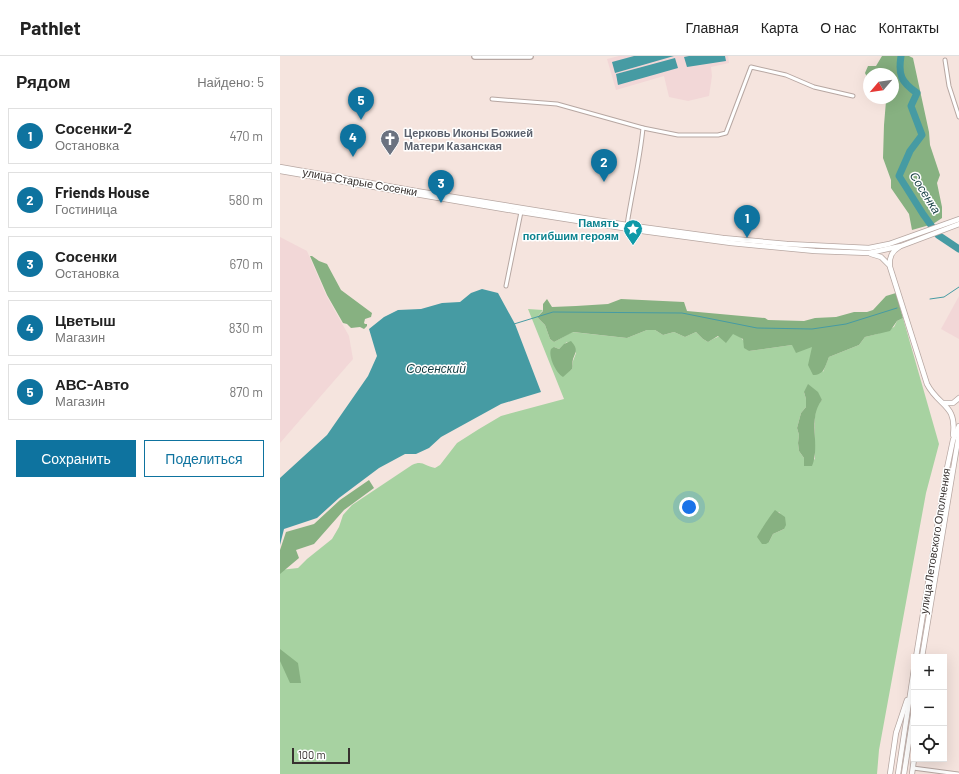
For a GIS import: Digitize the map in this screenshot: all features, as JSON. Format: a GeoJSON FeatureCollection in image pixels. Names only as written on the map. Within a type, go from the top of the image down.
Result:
{"type":"FeatureCollection","features":[{"type":"Feature","properties":{"kind":"highway"},"geometry":{"type":"LineString","coordinates":[[475,56],[530,56]]}},
{"type":"Feature","properties":{"kind":"main road","name":"улица Старые Сосенки"},"geometry":{"type":"LineString","coordinates":[[280,167],[416,192],[627,227],[753,241],[869,248],[924,234],[955,224],[959,219]]}},
{"type":"Feature","properties":{"kind":"main road","name":"улица Старые Сосенки"},"geometry":{"type":"LineString","coordinates":[[280,171],[521,212],[738,244],[815,251],[869,253],[901,246],[924,234]]}},
{"type":"Feature","properties":{"kind":"main road"},"geometry":{"type":"LineString","coordinates":[[901,246],[891,255],[889,262],[890,267],[927,384],[931,392],[950,410],[954,419],[952,440]]}},
{"type":"Feature","properties":{"kind":"main road"},"geometry":{"type":"LineString","coordinates":[[869,253],[881,256],[890,267]]}},
{"type":"Feature","properties":{"kind":"main road"},"geometry":{"type":"LineString","coordinates":[[942,403],[950,404],[957,401],[959,398]]}},
{"type":"Feature","properties":{"kind":"main road","name":"улица Летовского Ополчения"},"geometry":{"type":"LineString","coordinates":[[916,654],[944,480],[952,440],[959,426]]}},
{"type":"Feature","properties":{"kind":"main road","name":"улица Летовского Ополчения"},"geometry":{"type":"LineString","coordinates":[[922,654],[959,434]]}},
{"type":"Feature","properties":{"kind":"main road"},"geometry":{"type":"LineString","coordinates":[[898,774],[911,690]]}},
{"type":"Feature","properties":{"kind":"main road"},"geometry":{"type":"LineString","coordinates":[[890,774],[896,733],[911,690]]}},
{"type":"Feature","properties":{"kind":"main road"},"geometry":{"type":"LineString","coordinates":[[896,733],[905,729],[911,730]]}},
{"type":"Feature","properties":{"kind":"main road"},"geometry":{"type":"LineString","coordinates":[[904,774],[911,736]]}},
{"type":"Feature","properties":{"kind":"main road"},"geometry":{"type":"LineString","coordinates":[[912,774],[914,762]]}},
{"type":"Feature","properties":{"kind":"street"},"geometry":{"type":"LineString","coordinates":[[946,60],[949,86],[959,117]]}},
{"type":"Feature","properties":{"kind":"street"},"geometry":{"type":"LineString","coordinates":[[492,100],[558,104],[643,128],[687,135],[718,135],[726,133],[751,67],[786,75],[814,87],[853,96]]}},
{"type":"Feature","properties":{"kind":"street"},"geometry":{"type":"LineString","coordinates":[[627,227],[641,151],[643,128]]}},
{"type":"Feature","properties":{"kind":"street"},"geometry":{"type":"LineString","coordinates":[[506,286],[521,212]]}},
{"type":"Feature","properties":{"kind":"street"},"geometry":{"type":"LineString","coordinates":[[913,768],[958,774]]}},
{"type":"Feature","properties":{"kind":"shaded area"},"geometry":{"type":"Polygon","coordinates":[[[619,56],[728,56],[729,63],[711,67],[712,76],[709,96],[688,101],[669,97],[664,76],[616,90],[607,59],[619,56]]]}},
{"type":"Feature","properties":{"kind":"shaded area"},"geometry":{"type":"Polygon","coordinates":[[[280,237],[307,251],[326,295],[349,336],[353,359],[280,443],[280,237]]]}},
{"type":"Feature","properties":{"kind":"shaded area"},"geometry":{"type":"Polygon","coordinates":[[[959,296],[959,339],[941,329],[959,296]]]}},
{"type":"Feature","properties":{"kind":"green space"},"geometry":{"type":"Polygon","coordinates":[[[882,56],[909,56],[913,58],[929,132],[930,145],[940,175],[937,183],[942,207],[942,218],[933,224],[912,230],[909,214],[891,188],[891,180],[883,158],[886,104],[899,104],[899,68],[867,68],[868,66],[876,66],[882,56]]]}},
{"type":"Feature","properties":{"kind":"green space"},"geometry":{"type":"Polygon","coordinates":[[[310,256],[327,264],[341,290],[372,313],[371,317],[365,319],[364,323],[367,324],[367,326],[364,329],[360,327],[351,328],[347,324],[343,323],[327,295],[310,256]]]}},
{"type":"Feature","properties":{"kind":"green space"},"geometry":{"type":"Polygon","coordinates":[[[896,293],[903,318],[897,321],[890,331],[865,337],[859,345],[829,357],[822,372],[817,375],[813,375],[808,365],[812,347],[796,353],[792,345],[749,351],[744,348],[743,339],[733,334],[726,343],[718,336],[708,342],[696,332],[685,337],[674,332],[663,335],[655,330],[647,330],[627,338],[573,332],[554,342],[550,339],[545,325],[537,317],[543,311],[543,304],[547,299],[552,307],[608,304],[621,299],[684,302],[687,311],[765,318],[768,320],[804,321],[815,318],[836,317],[854,312],[867,312],[873,310],[886,296],[896,293]]]}},
{"type":"Feature","properties":{"kind":"green space"},"geometry":{"type":"Polygon","coordinates":[[[528,309],[543,310],[537,317],[545,325],[550,339],[554,342],[572,332],[627,338],[647,330],[655,330],[663,335],[674,332],[685,337],[696,332],[708,342],[726,334],[736,334],[740,336],[749,351],[792,345],[812,347],[823,372],[829,357],[859,345],[865,337],[894,327],[897,321],[903,318],[939,444],[926,493],[879,750],[877,774],[280,774],[280,570],[298,568],[332,539],[339,527],[343,515],[352,505],[412,465],[421,463],[435,468],[440,465],[457,443],[501,416],[564,399],[528,309]],[[567,342],[559,349],[554,347],[565,374],[572,369],[576,353],[567,342]],[[804,392],[806,407],[801,413],[797,428],[799,435],[799,451],[804,458],[804,466],[815,459],[816,407],[822,400],[804,392]],[[779,512],[769,520],[764,527],[769,542],[773,534],[784,529],[779,512]]]}},
{"type":"Feature","properties":{"kind":"green space"},"geometry":{"type":"Polygon","coordinates":[[[571,341],[576,350],[572,369],[563,377],[553,364],[550,352],[554,347],[559,349],[564,344],[571,341]]]}},
{"type":"Feature","properties":{"kind":"green space"},"geometry":{"type":"Polygon","coordinates":[[[808,384],[818,392],[822,400],[815,415],[815,450],[812,466],[804,466],[804,458],[799,451],[799,435],[797,428],[801,413],[806,407],[804,392],[808,384]]]}},
{"type":"Feature","properties":{"kind":"green space"},"geometry":{"type":"Polygon","coordinates":[[[369,480],[374,488],[344,510],[314,544],[296,550],[299,558],[280,574],[280,550],[286,532],[314,524],[340,500],[369,480]]]}},
{"type":"Feature","properties":{"kind":"green space"},"geometry":{"type":"Polygon","coordinates":[[[775,510],[785,517],[786,525],[784,529],[773,534],[769,542],[762,544],[757,537],[775,510]]]}},
{"type":"Feature","properties":{"kind":"green space"},"geometry":{"type":"Polygon","coordinates":[[[280,649],[298,663],[301,683],[290,683],[280,661],[280,649]]]}},
{"type":"Feature","properties":{"kind":"water"},"geometry":{"type":"Polygon","coordinates":[[[634,56],[674,56],[615,73],[612,62],[634,56]]]}},
{"type":"Feature","properties":{"kind":"water"},"geometry":{"type":"Polygon","coordinates":[[[725,56],[726,61],[687,67],[684,57],[725,56]]]}},
{"type":"Feature","properties":{"kind":"water"},"geometry":{"type":"Polygon","coordinates":[[[675,58],[678,68],[618,85],[616,74],[675,58]]]}},
{"type":"Feature","properties":{"kind":"water","name":"Сосенский"},"geometry":{"type":"Polygon","coordinates":[[[482,289],[498,293],[515,324],[541,392],[501,404],[441,437],[429,448],[416,454],[405,454],[379,468],[339,498],[317,518],[284,529],[280,545],[280,478],[327,435],[368,376],[377,356],[369,329],[384,317],[398,310],[421,309],[442,303],[460,302],[471,293],[482,289]]]}},
{"type":"Feature","properties":{"kind":"waterway","name":"Сосенка"},"geometry":{"type":"LineString","coordinates":[[901,56],[900,68],[902,78],[907,85],[917,93],[911,106],[922,135],[910,151],[899,176],[938,235],[959,249]]}},
{"type":"Feature","properties":{"kind":"waterway"},"geometry":{"type":"LineString","coordinates":[[930,299],[944,297],[959,287]]}},
{"type":"Feature","properties":{"kind":"waterway"},"geometry":{"type":"LineString","coordinates":[[514,324],[553,312],[682,313],[757,328],[812,329],[846,324],[897,308]]}},
{"type":"Feature","properties":{"kind":"place","name":"АВС-Авто"},"geometry":{"type":"Point","coordinates":[361,120]}},
{"type":"Feature","properties":{"kind":"place","name":"Церковь Иконы Божией Матери Казанская"},"geometry":{"type":"Point","coordinates":[390,156]}},
{"type":"Feature","properties":{"kind":"place","name":"Цветыш"},"geometry":{"type":"Point","coordinates":[353,157]}},
{"type":"Feature","properties":{"kind":"place","name":"Friends House"},"geometry":{"type":"Point","coordinates":[604,182]}},
{"type":"Feature","properties":{"kind":"place","name":"Сосенки"},"geometry":{"type":"Point","coordinates":[441,203]}},
{"type":"Feature","properties":{"kind":"place","name":"Сосенки-2"},"geometry":{"type":"Point","coordinates":[747,238]}},
{"type":"Feature","properties":{"kind":"place","name":"Память погибшим героям"},"geometry":{"type":"Point","coordinates":[633,246]}}]}
